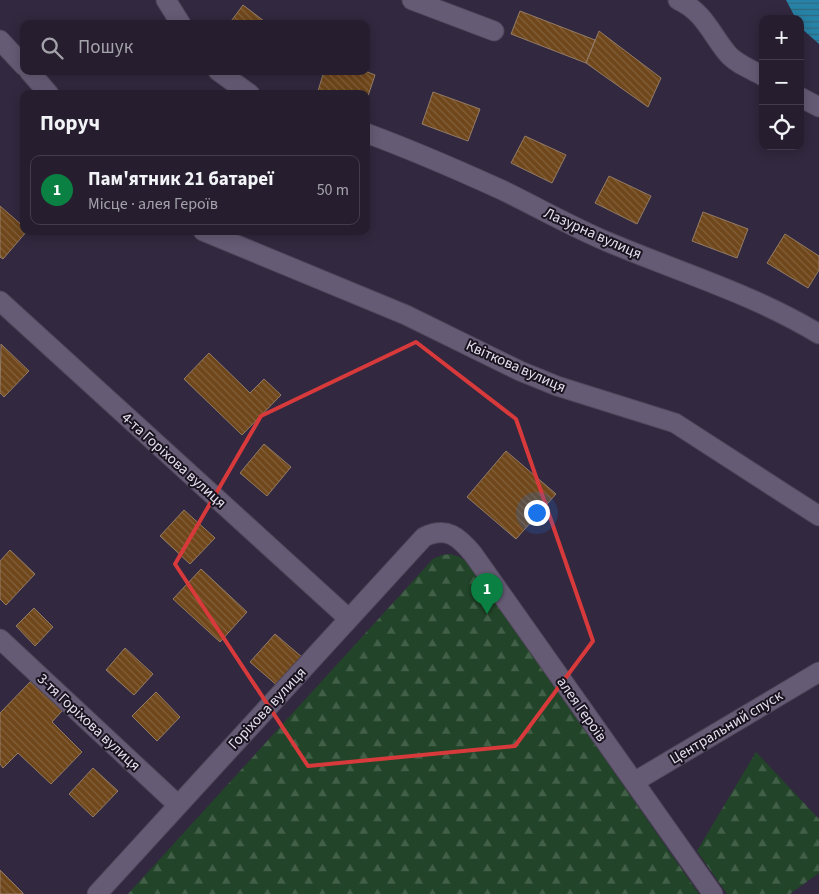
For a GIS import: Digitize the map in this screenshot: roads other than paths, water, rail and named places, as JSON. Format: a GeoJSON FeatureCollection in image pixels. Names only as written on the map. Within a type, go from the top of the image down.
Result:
{"type":"FeatureCollection","features":[{"type":"Feature","properties":{"kind":"street"},"geometry":{"type":"LineString","coordinates":[[166,0],[179,20]]}},
{"type":"Feature","properties":{"kind":"street"},"geometry":{"type":"LineString","coordinates":[[412,0],[494,31]]}},
{"type":"Feature","properties":{"kind":"street"},"geometry":{"type":"LineString","coordinates":[[678,0],[692,7],[703,18],[735,61],[759,74]]}},
{"type":"Feature","properties":{"kind":"street"},"geometry":{"type":"LineString","coordinates":[[0,40],[20,62]]}},
{"type":"Feature","properties":{"kind":"street"},"geometry":{"type":"LineString","coordinates":[[32,75],[46,90]]}},
{"type":"Feature","properties":{"kind":"street"},"geometry":{"type":"LineString","coordinates":[[224,75],[244,90]]}},
{"type":"Feature","properties":{"kind":"street"},"geometry":{"type":"LineString","coordinates":[[804,99],[819,107]]}},
{"type":"Feature","properties":{"kind":"street","name":"Лазурна вулиця"},"geometry":{"type":"LineString","coordinates":[[370,134],[407,148],[502,190],[606,241],[736,292],[804,324],[819,334]]}},
{"type":"Feature","properties":{"kind":"street","name":"Квіткова вулиця"},"geometry":{"type":"LineString","coordinates":[[213,235],[406,315],[520,371],[557,386],[675,423],[819,516]]}},
{"type":"Feature","properties":{"kind":"street","name":"4-та Горіхова вулиця"},"geometry":{"type":"LineString","coordinates":[[0,301],[349,619]]}},
{"type":"Feature","properties":{"kind":"street","name":"Горіхова вулиця"},"geometry":{"type":"LineString","coordinates":[[97,894],[424,537],[434,532],[444,532]]}},
{"type":"Feature","properties":{"kind":"street","name":"алея Героїв"},"geometry":{"type":"LineString","coordinates":[[444,532],[462,542],[473,554],[712,894]]}},
{"type":"Feature","properties":{"kind":"street","name":"3-тя Горіхова вулиця"},"geometry":{"type":"LineString","coordinates":[[0,639],[178,805]]}},
{"type":"Feature","properties":{"kind":"street","name":"Центральний спуск"},"geometry":{"type":"LineString","coordinates":[[634,782],[819,672]]}},
{"type":"Feature","properties":{"kind":"water"},"geometry":{"type":"Polygon","coordinates":[[[786,0],[819,0],[819,44],[804,31],[804,15],[794,15],[786,0]]]}},
{"type":"Feature","properties":{"kind":"place","name":"Пам'ятник 21 батареї"},"geometry":{"type":"Point","coordinates":[487,614]}}]}
